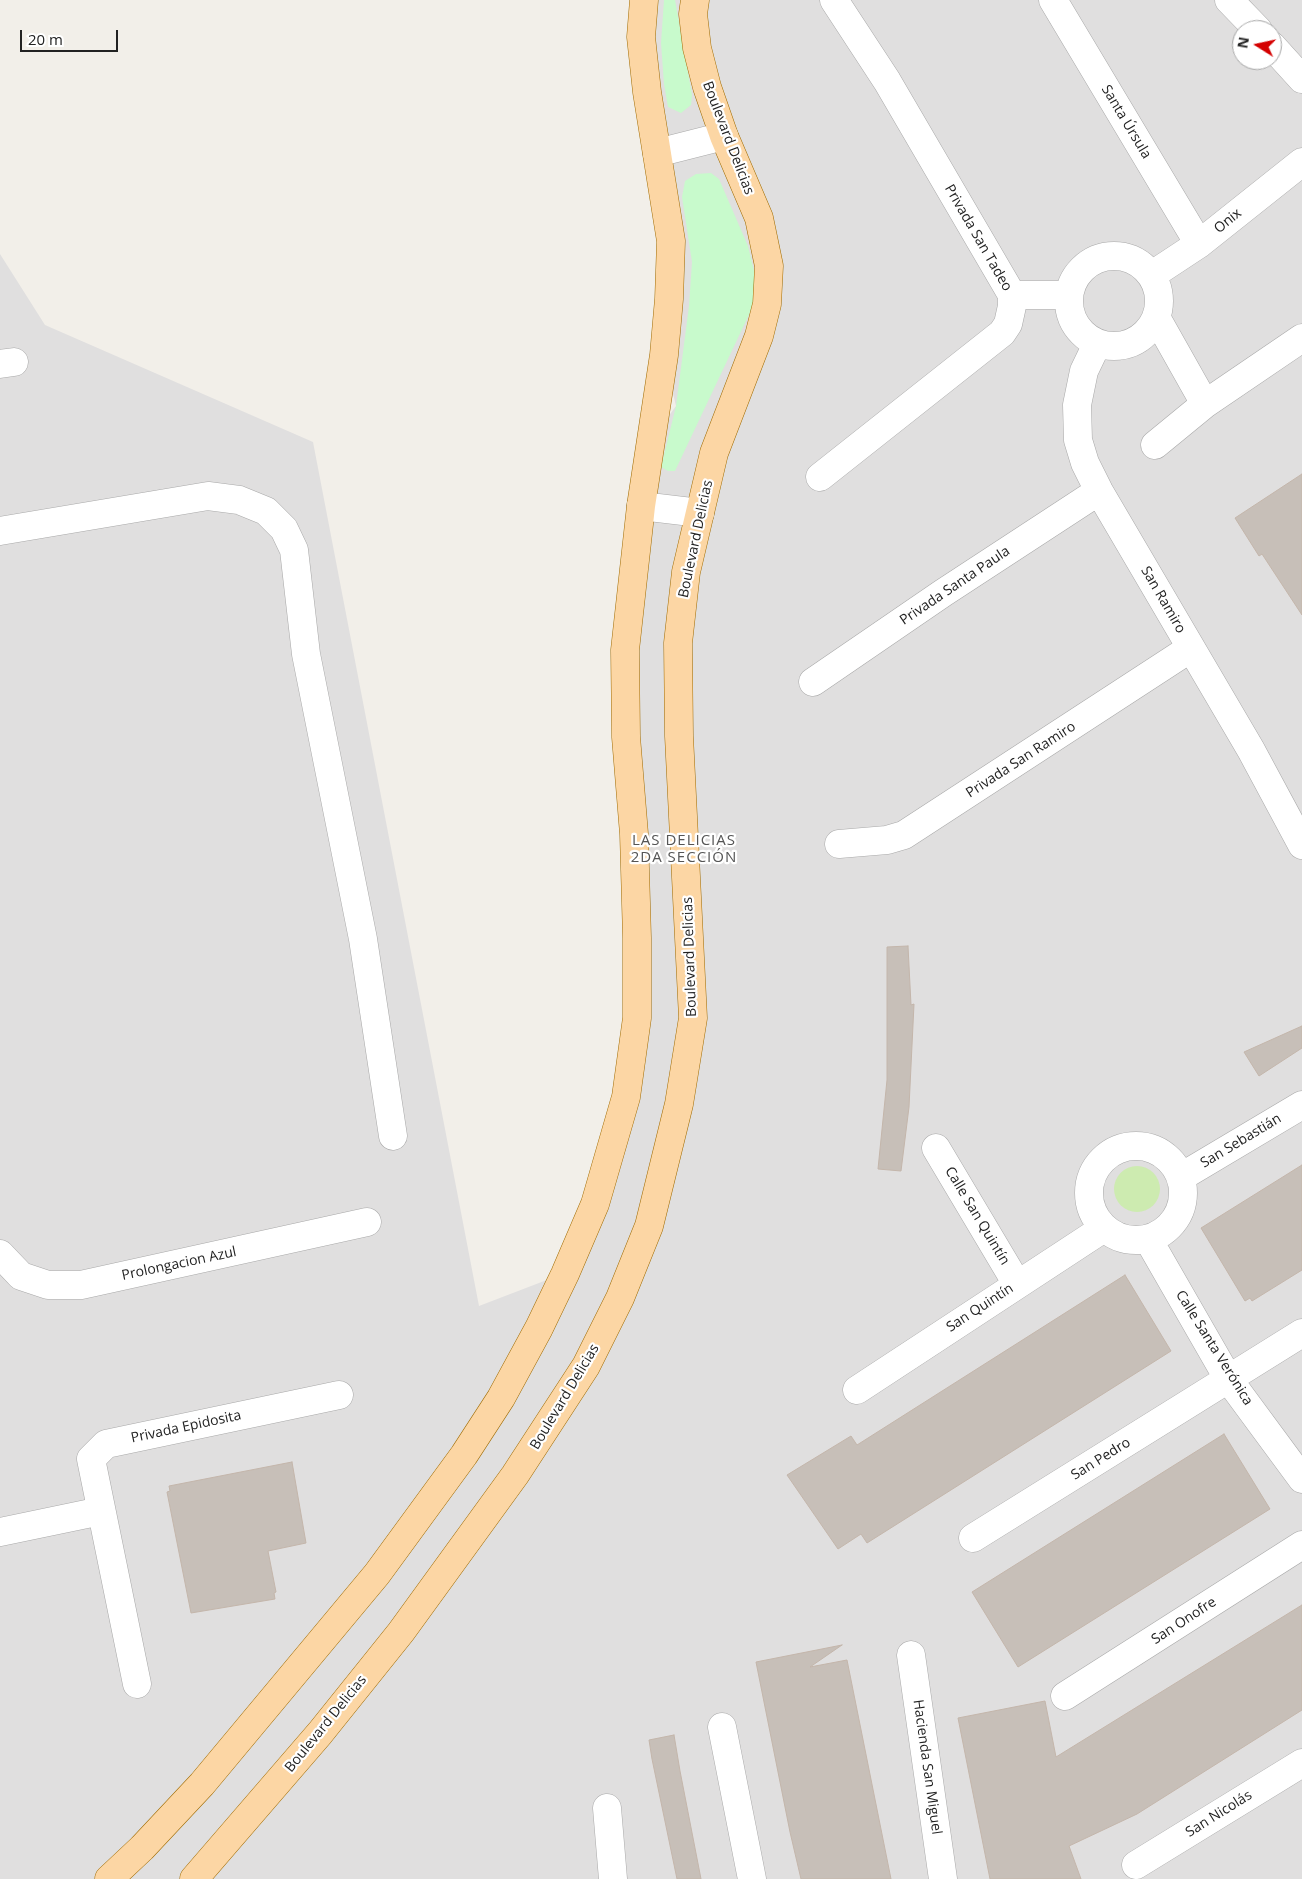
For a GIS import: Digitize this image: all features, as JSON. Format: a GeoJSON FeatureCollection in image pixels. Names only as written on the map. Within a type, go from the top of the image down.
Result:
{"type":"FeatureCollection","features":[{"type":"Feature","properties":{"kind":"main road"},"geometry":{"type":"LineString","coordinates":[[108,1879],[142,1848],[202,1784],[377,1574],[430,1503],[474,1439],[540,1328],[595,1204],[626,1097],[637,1018],[634,834],[626,737],[626,650],[640,506],[654,430],[669,299],[671,241],[641,36],[644,0]]}},
{"type":"Feature","properties":{"kind":"main road","name":"Boulevard Delicias"},"geometry":{"type":"LineString","coordinates":[[194,1879],[320,1733],[401,1632],[520,1467],[586,1366],[620,1298],[649,1226],[679,1104],[694,1018],[680,736],[678,643],[686,572],[714,453],[760,336],[767,304],[769,266],[759,218],[724,136],[707,87],[697,48],[693,14],[695,0]]}},
{"type":"Feature","properties":{"kind":"street","name":"Privada San Tadeo"},"geometry":{"type":"LineString","coordinates":[[820,477],[1002,333],[1011,315],[1012,295],[887,81],[834,0]]}},
{"type":"Feature","properties":{"kind":"street","name":"Santa Úrsula"},"geometry":{"type":"LineString","coordinates":[[1053,0],[1199,244]]}},
{"type":"Feature","properties":{"kind":"street"},"geometry":{"type":"LineString","coordinates":[[1229,0],[1248,20]]}},
{"type":"Feature","properties":{"kind":"street"},"geometry":{"type":"LineString","coordinates":[[1282,57],[1302,79]]}},
{"type":"Feature","properties":{"kind":"street"},"geometry":{"type":"LineString","coordinates":[[657,152],[724,136]]}},
{"type":"Feature","properties":{"kind":"street","name":"Onix"},"geometry":{"type":"LineString","coordinates":[[1152,275],[1199,244],[1302,162]]}},
{"type":"Feature","properties":{"kind":"street"},"geometry":{"type":"LineString","coordinates":[[1111,255],[1126,257],[1141,264],[1152,275],[1158,288],[1159,303],[1156,317],[1149,329],[1139,339],[1126,345],[1112,347],[1097,344],[1085,337],[1075,326],[1070,312],[1068,296],[1073,280],[1083,268],[1096,259],[1111,255]]}},
{"type":"Feature","properties":{"kind":"street"},"geometry":{"type":"LineString","coordinates":[[1012,295],[1068,296]]}},
{"type":"Feature","properties":{"kind":"street"},"geometry":{"type":"LineString","coordinates":[[1156,317],[1205,404]]}},
{"type":"Feature","properties":{"kind":"street"},"geometry":{"type":"LineString","coordinates":[[1155,445],[1205,404],[1302,338]]}},
{"type":"Feature","properties":{"kind":"street","name":"San Ramiro"},"geometry":{"type":"LineString","coordinates":[[1097,344],[1084,371],[1077,413],[1078,440],[1085,463],[1099,492],[1252,750],[1302,845]]}},
{"type":"Feature","properties":{"kind":"street","name":"Privada Santa Paula"},"geometry":{"type":"LineString","coordinates":[[813,682],[943,593],[1099,492]]}},
{"type":"Feature","properties":{"kind":"street"},"geometry":{"type":"LineString","coordinates":[[0,531],[208,496],[239,500],[266,511],[284,528],[294,550],[306,654],[362,939],[393,1136]]}},
{"type":"Feature","properties":{"kind":"street"},"geometry":{"type":"LineString","coordinates":[[640,506],[700,513]]}},
{"type":"Feature","properties":{"kind":"street","name":"Privada San Ramiro"},"geometry":{"type":"LineString","coordinates":[[839,844],[888,840],[910,832],[1192,648]]}},
{"type":"Feature","properties":{"kind":"street","name":"San Sebastián"},"geometry":{"type":"LineString","coordinates":[[1180,1177],[1302,1105]]}},
{"type":"Feature","properties":{"kind":"street"},"geometry":{"type":"LineString","coordinates":[[1132,1146],[1147,1147],[1167,1158],[1180,1177],[1183,1192],[1181,1208],[1174,1222],[1162,1233],[1148,1239],[1133,1240],[1117,1237],[1104,1228],[1095,1216],[1090,1201],[1090,1185],[1094,1170],[1104,1158],[1117,1150],[1132,1146]]}},
{"type":"Feature","properties":{"kind":"street","name":"Calle San Quintín"},"geometry":{"type":"LineString","coordinates":[[936,1148],[1017,1284]]}},
{"type":"Feature","properties":{"kind":"street","name":"Prolongacion Azul"},"geometry":{"type":"LineString","coordinates":[[0,1254],[21,1276],[48,1285],[81,1285],[368,1222]]}},
{"type":"Feature","properties":{"kind":"street","name":"San Quintín"},"geometry":{"type":"LineString","coordinates":[[857,1390],[1104,1228]]}},
{"type":"Feature","properties":{"kind":"street","name":"Calle Santa Verónica"},"geometry":{"type":"LineString","coordinates":[[1148,1239],[1229,1380],[1302,1479]]}},
{"type":"Feature","properties":{"kind":"street","name":"San Pedro"},"geometry":{"type":"LineString","coordinates":[[973,1538],[1302,1333]]}},
{"type":"Feature","properties":{"kind":"street","name":"Privada Epidosita"},"geometry":{"type":"LineString","coordinates":[[137,1684],[91,1459],[106,1444],[339,1396]]}},
{"type":"Feature","properties":{"kind":"street"},"geometry":{"type":"LineString","coordinates":[[0,1532],[101,1511]]}},
{"type":"Feature","properties":{"kind":"street","name":"San Onofre"},"geometry":{"type":"LineString","coordinates":[[1065,1696],[1302,1544]]}},
{"type":"Feature","properties":{"kind":"street","name":"Hacienda San Miguel"},"geometry":{"type":"LineString","coordinates":[[911,1655],[943,1879]]}},
{"type":"Feature","properties":{"kind":"street"},"geometry":{"type":"LineString","coordinates":[[722,1727],[752,1879]]}},
{"type":"Feature","properties":{"kind":"street","name":"San Nicolás"},"geometry":{"type":"LineString","coordinates":[[1136,1865],[1302,1763]]}},
{"type":"Feature","properties":{"kind":"street"},"geometry":{"type":"LineString","coordinates":[[607,1808],[613,1879]]}},
{"type":"Feature","properties":{"kind":"shaded area"},"geometry":{"type":"Polygon","coordinates":[[[644,0],[1302,0],[1302,1879],[0,1879],[0,254],[45,325],[313,442],[479,1306],[565,1273],[626,1097],[641,506],[661,467],[652,439],[676,406],[664,355],[644,0]]]}},
{"type":"Feature","properties":{"kind":"green space"},"geometry":{"type":"Polygon","coordinates":[[[664,0],[675,0],[692,95],[691,105],[681,113],[668,107],[664,84],[661,43],[664,0]]]}},
{"type":"Feature","properties":{"kind":"green space"},"geometry":{"type":"Polygon","coordinates":[[[711,173],[719,179],[748,246],[754,271],[754,304],[675,471],[668,471],[661,467],[676,406],[689,306],[692,262],[682,197],[685,181],[696,174],[711,173]]]}},
{"type":"Feature","properties":{"kind":"green space"},"geometry":{"type":"Polygon","coordinates":[[[1133,1166],[1141,1166],[1150,1170],[1156,1176],[1160,1189],[1156,1202],[1150,1208],[1141,1212],[1133,1212],[1124,1208],[1118,1202],[1114,1193],[1114,1185],[1118,1176],[1124,1170],[1133,1166]]]}},
{"type":"Feature","properties":{"kind":"building"},"geometry":{"type":"Polygon","coordinates":[[[1302,474],[1302,615],[1262,554],[1259,556],[1235,518],[1302,474]]]}},
{"type":"Feature","properties":{"kind":"building"},"geometry":{"type":"Polygon","coordinates":[[[908,946],[911,1005],[914,1004],[909,1107],[901,1171],[878,1169],[887,1080],[887,947],[908,946]]]}},
{"type":"Feature","properties":{"kind":"building"},"geometry":{"type":"Polygon","coordinates":[[[1302,1026],[1302,1048],[1259,1076],[1244,1052],[1302,1026]]]}},
{"type":"Feature","properties":{"kind":"building"},"geometry":{"type":"Polygon","coordinates":[[[1302,1165],[1302,1270],[1252,1301],[1250,1298],[1245,1301],[1201,1228],[1302,1165]]]}},
{"type":"Feature","properties":{"kind":"building"},"geometry":{"type":"Polygon","coordinates":[[[1125,1275],[1171,1351],[867,1543],[861,1534],[838,1549],[787,1475],[851,1436],[857,1445],[1125,1275]]]}},
{"type":"Feature","properties":{"kind":"building"},"geometry":{"type":"Polygon","coordinates":[[[1224,1434],[1270,1509],[1018,1667],[972,1592],[1224,1434]]]}},
{"type":"Feature","properties":{"kind":"building"},"geometry":{"type":"Polygon","coordinates":[[[292,1462],[306,1543],[268,1551],[276,1592],[274,1593],[275,1599],[191,1613],[167,1492],[170,1491],[169,1486],[292,1462]]]}},
{"type":"Feature","properties":{"kind":"building"},"geometry":{"type":"Polygon","coordinates":[[[1302,1605],[1302,1710],[1137,1814],[1069,1846],[1081,1879],[990,1879],[958,1718],[1045,1701],[1056,1757],[1302,1605]]]}},
{"type":"Feature","properties":{"kind":"building"},"geometry":{"type":"Polygon","coordinates":[[[842,1645],[810,1667],[847,1660],[891,1879],[801,1879],[790,1832],[756,1662],[842,1645]]]}},
{"type":"Feature","properties":{"kind":"building"},"geometry":{"type":"Polygon","coordinates":[[[674,1735],[701,1879],[677,1879],[652,1759],[649,1740],[674,1735]]]}},
{"type":"Feature","properties":{"kind":"district","name":"LAS DELICIAS 2DA SECCIÓN"},"geometry":{"type":"Point","coordinates":[684,850]}}]}
